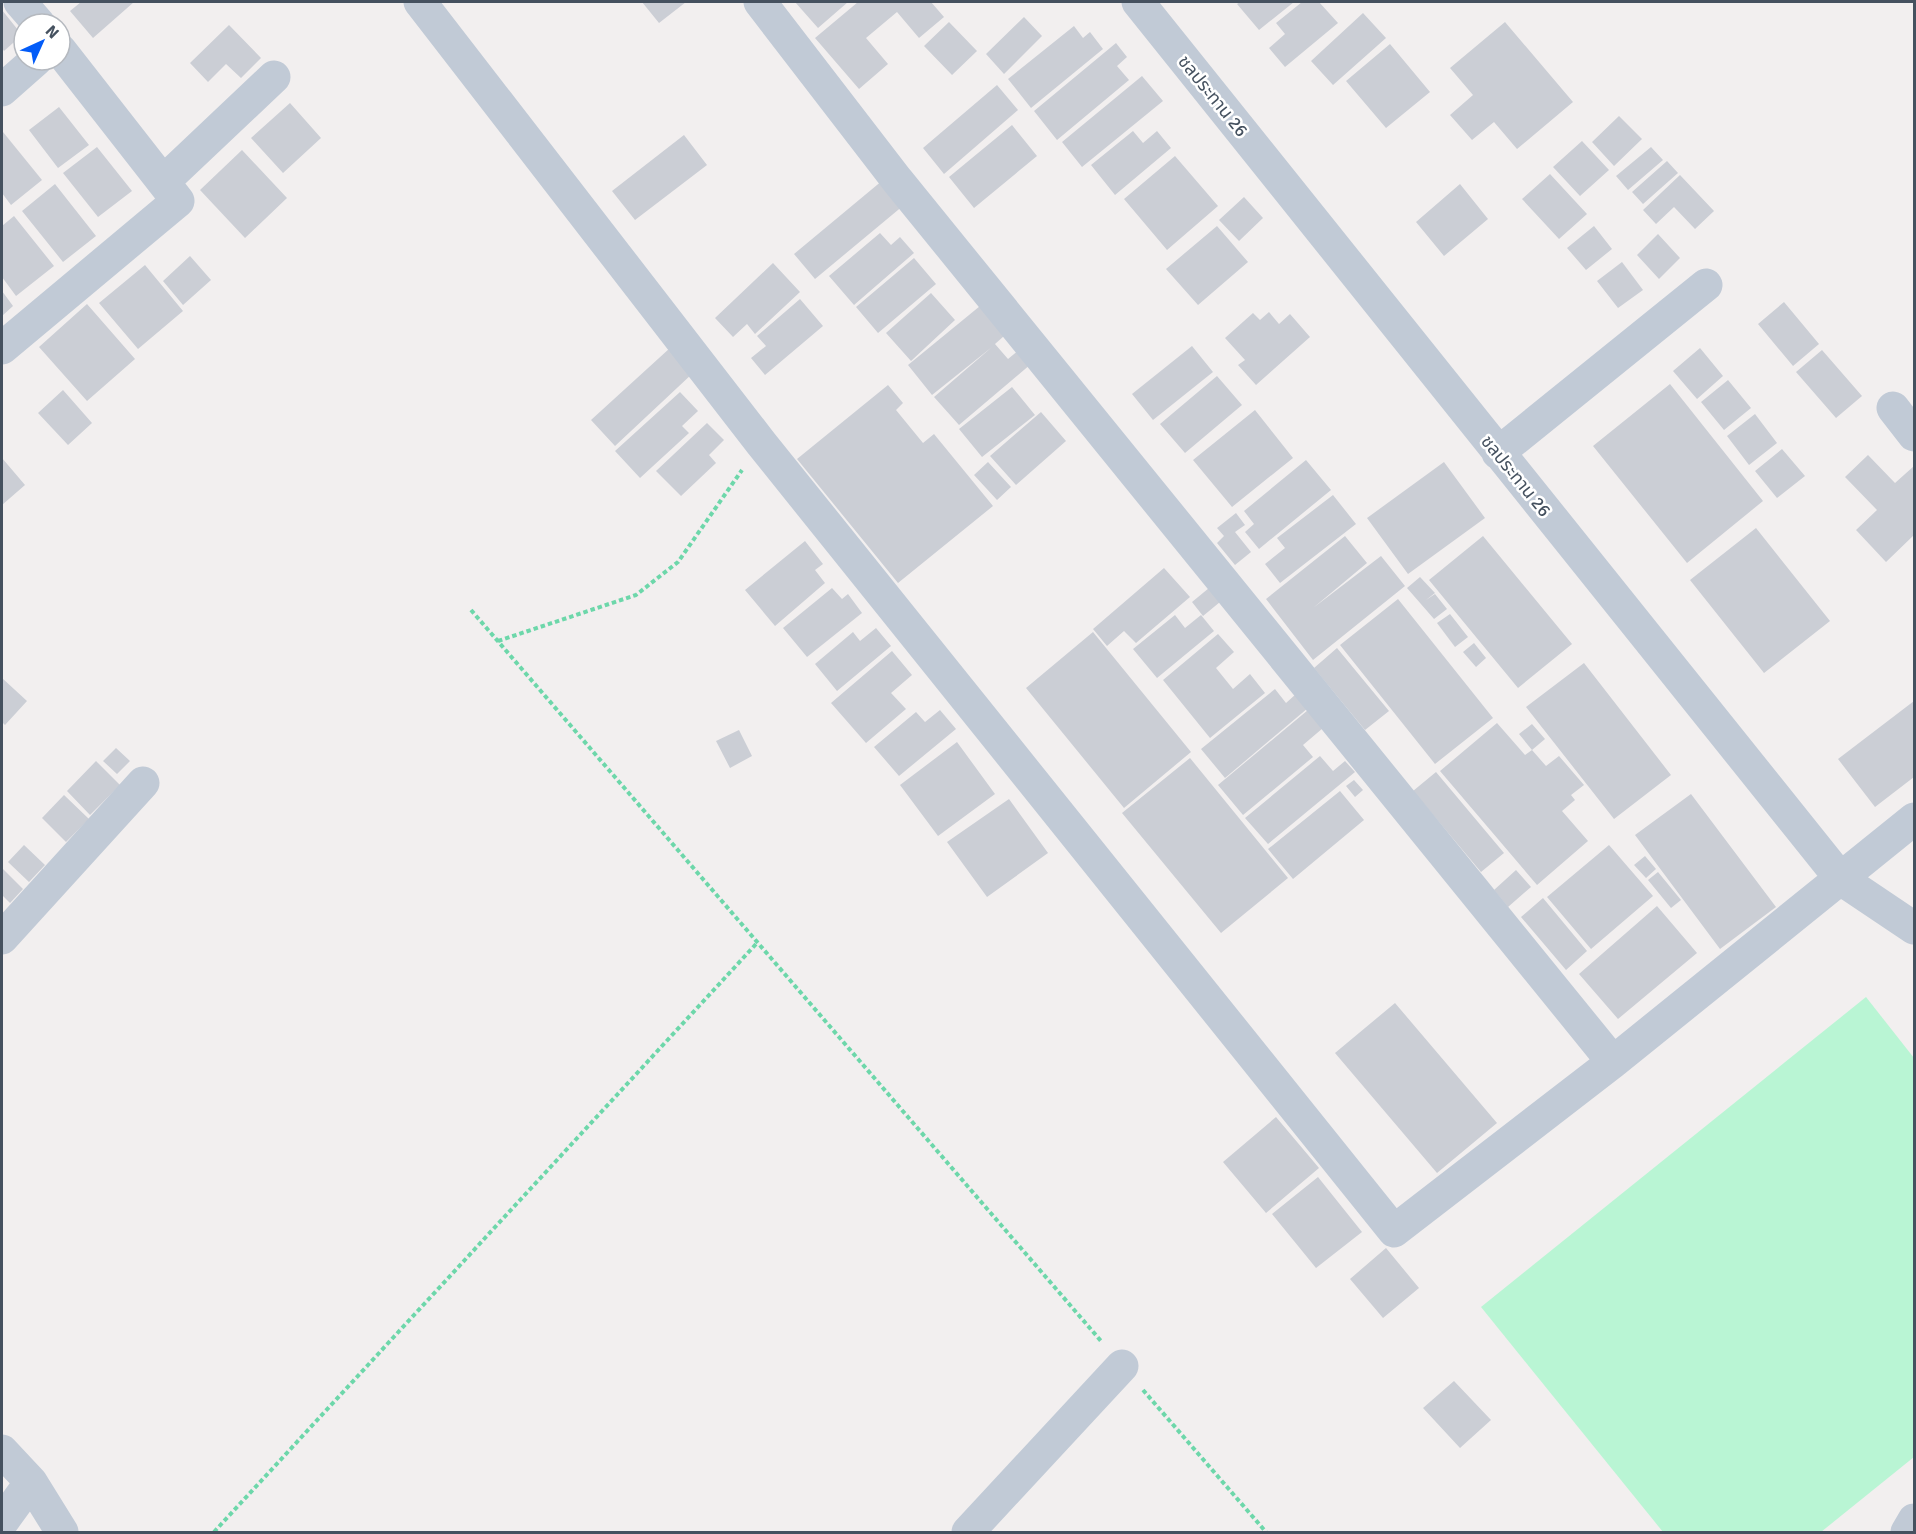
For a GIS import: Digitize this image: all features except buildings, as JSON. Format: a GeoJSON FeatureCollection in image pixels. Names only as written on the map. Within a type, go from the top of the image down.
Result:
{"type":"FeatureCollection","features":[{"type":"Feature","properties":{"kind":"street"},"geometry":{"type":"LineString","coordinates":[[420,2],[761,443],[1394,1231],[1613,1062],[1914,819]]}},
{"type":"Feature","properties":{"kind":"street"},"geometry":{"type":"LineString","coordinates":[[760,2],[897,180],[1613,1062]]}},
{"type":"Feature","properties":{"kind":"street","name":"ชลประทาน 26"},"geometry":{"type":"LineString","coordinates":[[1138,2],[1841,879],[1914,928]]}},
{"type":"Feature","properties":{"kind":"street"},"geometry":{"type":"LineString","coordinates":[[2,348],[178,201],[72,65]]}},
{"type":"Feature","properties":{"kind":"street"},"geometry":{"type":"LineString","coordinates":[[2,90],[22,72]]}},
{"type":"Feature","properties":{"kind":"street"},"geometry":{"type":"LineString","coordinates":[[163,182],[274,77]]}},
{"type":"Feature","properties":{"kind":"street"},"geometry":{"type":"LineString","coordinates":[[1498,453],[1706,285]]}},
{"type":"Feature","properties":{"kind":"street"},"geometry":{"type":"LineString","coordinates":[[1893,408],[1914,435]]}},
{"type":"Feature","properties":{"kind":"street"},"geometry":{"type":"LineString","coordinates":[[2,938],[143,783]]}},
{"type":"Feature","properties":{"kind":"street"},"geometry":{"type":"LineString","coordinates":[[968,1533],[1122,1366]]}},
{"type":"Feature","properties":{"kind":"street"},"geometry":{"type":"LineString","coordinates":[[2,1451],[32,1482],[62,1533]]}},
{"type":"Feature","properties":{"kind":"street"},"geometry":{"type":"LineString","coordinates":[[2,1522],[32,1482]]}},
{"type":"Feature","properties":{"kind":"street"},"geometry":{"type":"LineString","coordinates":[[1907,1533],[1914,1520]]}},
{"type":"Feature","properties":{"kind":"path"},"geometry":{"type":"LineString","coordinates":[[498,642],[636,594],[678,562],[761,443]]}},
{"type":"Feature","properties":{"kind":"path"},"geometry":{"type":"LineString","coordinates":[[471,610],[1266,1533]]}},
{"type":"Feature","properties":{"kind":"path"},"geometry":{"type":"LineString","coordinates":[[214,1533],[757,943]]}},
{"type":"Feature","properties":{"kind":"green space"},"geometry":{"type":"Polygon","coordinates":[[[1866,997],[1914,1058],[1914,1457],[1821,1532],[1663,1532],[1481,1307],[1866,997]]]}}]}
